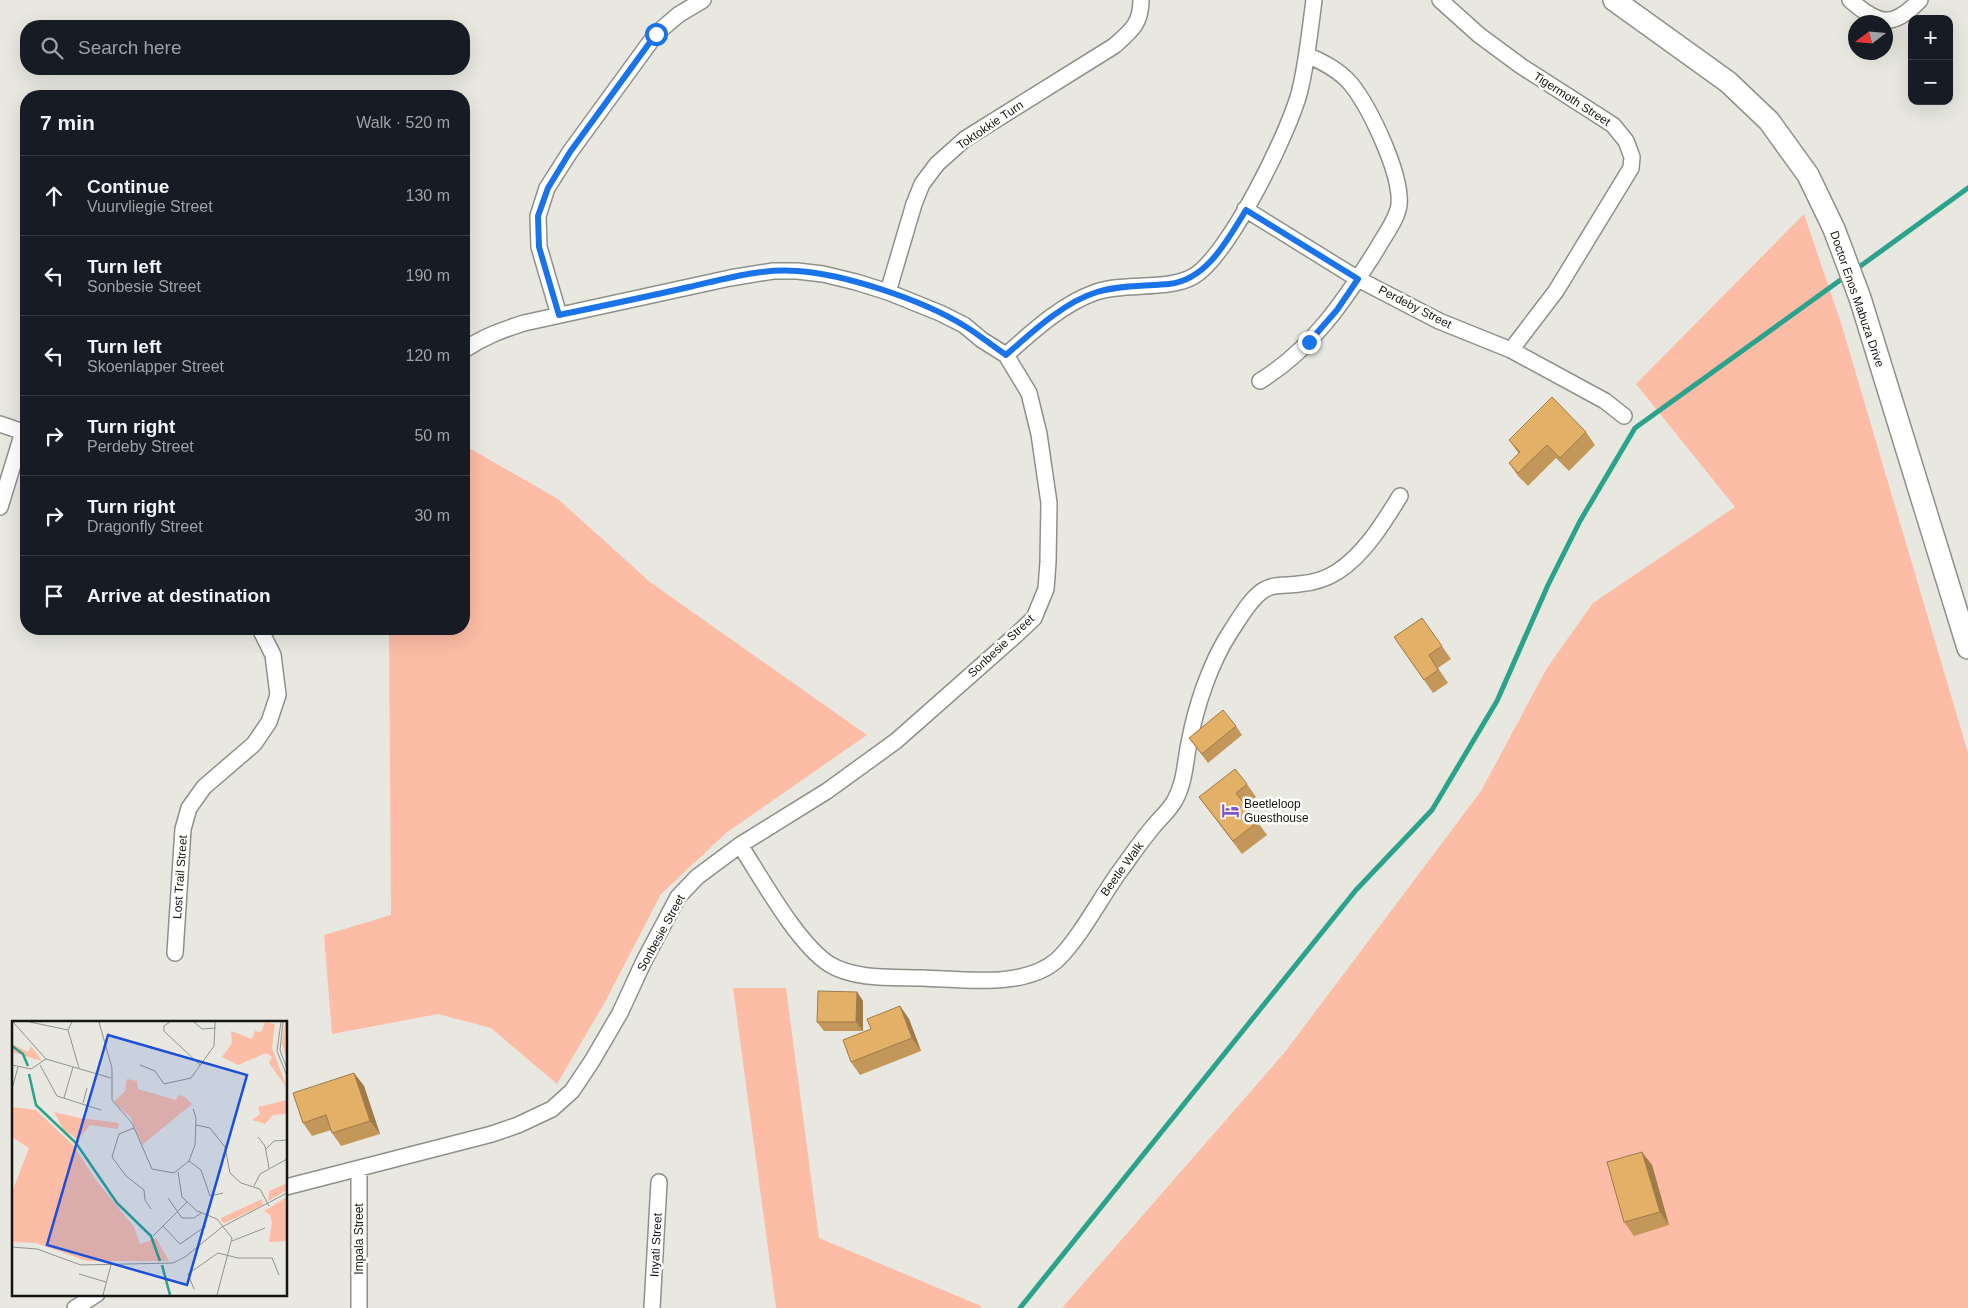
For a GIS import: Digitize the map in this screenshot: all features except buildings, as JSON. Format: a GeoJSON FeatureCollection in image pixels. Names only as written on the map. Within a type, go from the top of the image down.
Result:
{"type":"FeatureCollection","features":[{"type":"Feature","properties":{"kind":"main road","name":"Doctor Enos Mabuza Drive"},"geometry":{"type":"LineString","coordinates":[[1614,0],[1728,82],[1769,122],[1808,176],[1834,229],[1860,298],[1968,648]]}},
{"type":"Feature","properties":{"kind":"street"},"geometry":{"type":"LineString","coordinates":[[559,315],[539,247],[538,216],[548,188],[570,152],[656,34],[678,14],[703,0]]}},
{"type":"Feature","properties":{"kind":"street","name":"Toktokkie Turn"},"geometry":{"type":"LineString","coordinates":[[888,292],[914,204],[922,184],[937,164],[965,139],[1114,46],[1132,31],[1140,17],[1141,0]]}},
{"type":"Feature","properties":{"kind":"street"},"geometry":{"type":"LineString","coordinates":[[1006,355],[1038,326],[1074,303],[1097,292],[1172,283],[1193,276],[1215,257],[1246,210],[1284,136],[1300,92],[1314,0]]}},
{"type":"Feature","properties":{"kind":"street","name":"Tigermoth Street"},"geometry":{"type":"LineString","coordinates":[[1440,0],[1479,35],[1521,66],[1613,125],[1626,141],[1632,157],[1631,168],[1556,291],[1511,350]]}},
{"type":"Feature","properties":{"kind":"street"},"geometry":{"type":"LineString","coordinates":[[1850,0],[1873,18],[1888,21],[1903,16],[1920,0]]}},
{"type":"Feature","properties":{"kind":"street"},"geometry":{"type":"LineString","coordinates":[[1260,381],[1291,360],[1337,310],[1388,230],[1399,207],[1398,187],[1392,164],[1365,103],[1350,83],[1330,66],[1307,55]]}},
{"type":"Feature","properties":{"kind":"street","name":"Perdeby Street"},"geometry":{"type":"LineString","coordinates":[[1246,210],[1358,279],[1439,321],[1511,350],[1605,401],[1624,416]]}},
{"type":"Feature","properties":{"kind":"street","name":"Sonbesie Street"},"geometry":{"type":"LineString","coordinates":[[288,1186],[492,1134],[552,1109],[572,1091],[592,1062],[620,1014],[644,961],[678,897],[697,877],[740,845],[827,791],[896,740],[1034,618],[1046,589],[1049,503],[1039,434],[1029,393],[1006,355],[982,340],[964,325],[940,313],[888,292],[823,274],[797,271],[773,272],[730,278],[559,315],[498,332],[470,346]]}},
{"type":"Feature","properties":{"kind":"street"},"geometry":{"type":"LineString","coordinates":[[0,424],[20,430]]}},
{"type":"Feature","properties":{"kind":"street"},"geometry":{"type":"LineString","coordinates":[[0,507],[20,447]]}},
{"type":"Feature","properties":{"kind":"street","name":"Beetle Walk"},"geometry":{"type":"LineString","coordinates":[[740,845],[799,935],[817,954],[831,965],[857,974],[997,981],[1024,976],[1042,969],[1056,961],[1069,946],[1119,872],[1174,802],[1182,784],[1189,741],[1204,685],[1229,634],[1248,608],[1262,592],[1280,584],[1319,581],[1338,572],[1381,528],[1400,496]]}},
{"type":"Feature","properties":{"kind":"street","name":"Lost Trail Street"},"geometry":{"type":"LineString","coordinates":[[175,953],[183,829],[189,808],[204,787],[254,744],[269,722],[278,695],[273,655],[263,635]]}},
{"type":"Feature","properties":{"kind":"street","name":"Impala Street"},"geometry":{"type":"LineString","coordinates":[[359,1169],[359,1308]]}},
{"type":"Feature","properties":{"kind":"street","name":"Inyati Street"},"geometry":{"type":"LineString","coordinates":[[652,1308],[659,1182]]}},
{"type":"Feature","properties":{"kind":"street"},"geometry":{"type":"LineString","coordinates":[[74,1308],[94,1296]]}},
{"type":"Feature","properties":{"kind":"shaded area"},"geometry":{"type":"Polygon","coordinates":[[[1804,214],[1841,323],[1968,753],[1968,1308],[1062,1308],[1285,1052],[1481,791],[1547,668],[1593,603],[1735,507],[1636,384],[1804,214]]]}},
{"type":"Feature","properties":{"kind":"shaded area"},"geometry":{"type":"Polygon","coordinates":[[[470,448],[558,499],[650,582],[867,735],[726,833],[661,894],[605,1002],[557,1084],[491,1028],[438,1014],[332,1034],[324,935],[391,915],[389,635],[470,635],[470,448]]]}},
{"type":"Feature","properties":{"kind":"shaded area"},"geometry":{"type":"Polygon","coordinates":[[[733,988],[786,988],[819,1238],[981,1306],[980,1308],[776,1308],[733,988]]]}},
{"type":"Feature","properties":{"kind":"waterway"},"geometry":{"type":"LineString","coordinates":[[1855,270],[1968,188]]}},
{"type":"Feature","properties":{"kind":"waterway"},"geometry":{"type":"LineString","coordinates":[[1020,1308],[1356,890],[1432,810],[1497,701],[1548,585],[1580,521],[1635,428],[1846,276]]}},
{"type":"Feature","properties":{"kind":"place","name":"Beetleloop Guesthouse"},"geometry":{"type":"Point","coordinates":[1230,811]}},
{"type":"Feature","properties":{"kind":"route"},"geometry":{"type":"LineString","coordinates":[[656,34],[570,152],[548,188],[538,216],[539,247],[559,315],[730,278],[797,271],[823,274],[888,292],[964,325],[982,340],[1006,355],[1038,326],[1074,303],[1097,292],[1172,283],[1193,276],[1215,257],[1246,210],[1358,279],[1337,310],[1309,342]]}}]}
